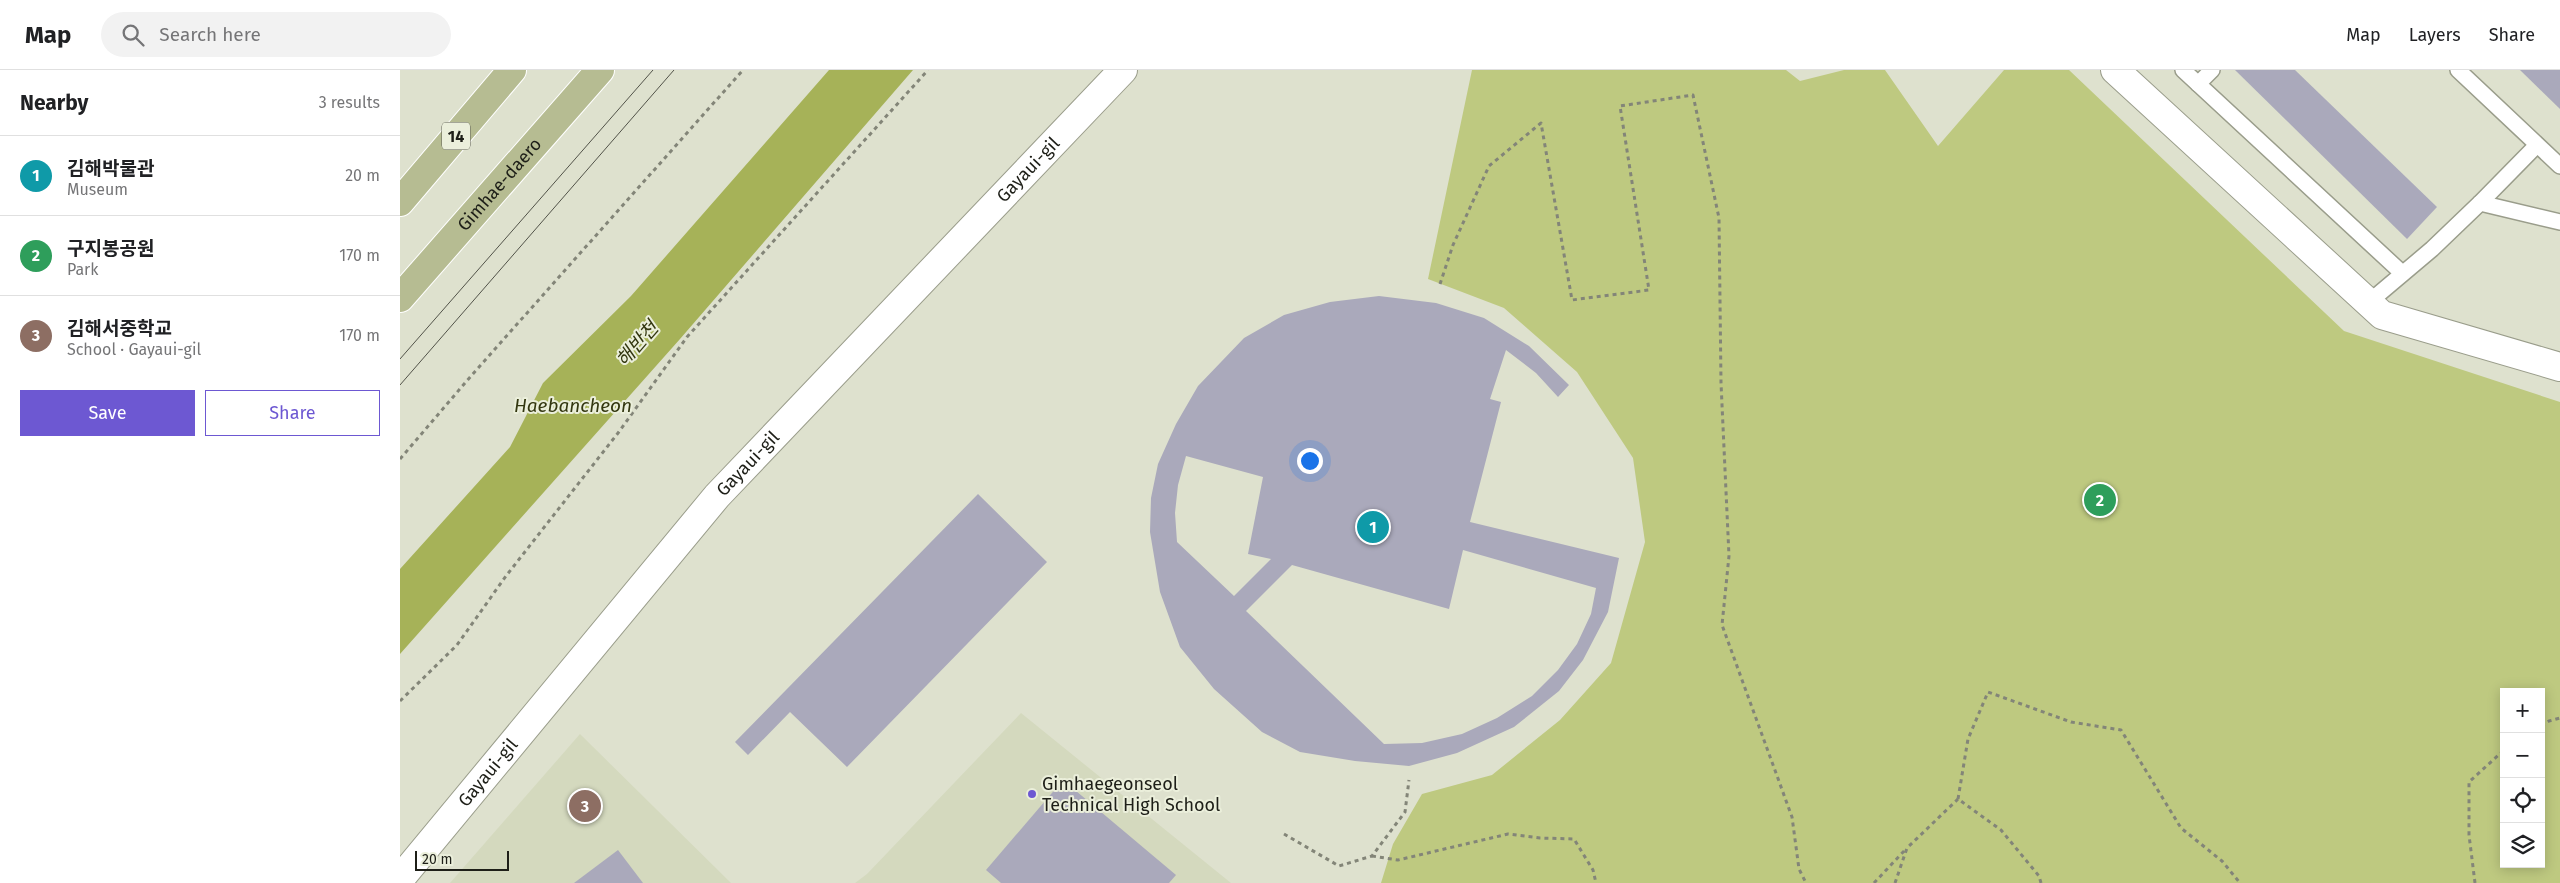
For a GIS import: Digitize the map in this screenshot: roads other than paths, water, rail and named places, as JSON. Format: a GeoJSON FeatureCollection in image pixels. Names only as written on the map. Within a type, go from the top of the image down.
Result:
{"type":"FeatureCollection","features":[{"type":"Feature","properties":{"kind":"main road","name":"14"},"geometry":{"type":"LineString","coordinates":[[400,202],[512,70]]}},
{"type":"Feature","properties":{"kind":"main road","name":"Gimhae-daero"},"geometry":{"type":"LineString","coordinates":[[400,298],[600,70]]}},
{"type":"Feature","properties":{"kind":"street","name":"Gayaui-gil"},"geometry":{"type":"LineString","coordinates":[[400,880],[717,496],[1123,70]]}},
{"type":"Feature","properties":{"kind":"street"},"geometry":{"type":"LineString","coordinates":[[2115,70],[2382,315],[2560,367]]}},
{"type":"Feature","properties":{"kind":"lane"},"geometry":{"type":"LineString","coordinates":[[2184,70],[2402,273]]}},
{"type":"Feature","properties":{"kind":"lane"},"geometry":{"type":"LineString","coordinates":[[2198,84],[2212,70]]}},
{"type":"Feature","properties":{"kind":"lane"},"geometry":{"type":"LineString","coordinates":[[2458,70],[2560,166]]}},
{"type":"Feature","properties":{"kind":"lane"},"geometry":{"type":"LineString","coordinates":[[2368,303],[2480,203],[2537,145]]}},
{"type":"Feature","properties":{"kind":"lane"},"geometry":{"type":"LineString","coordinates":[[2480,203],[2560,222]]}},
{"type":"Feature","properties":{"kind":"water","name":"Haebancheon"},"geometry":{"type":"Polygon","coordinates":[[[829,70],[913,70],[680,339],[400,654],[400,569],[510,447],[543,383],[631,296],[829,70]]]}},
{"type":"Feature","properties":{"kind":"tram line"},"geometry":{"type":"LineString","coordinates":[[400,359],[653,70]]}},
{"type":"Feature","properties":{"kind":"tram line"},"geometry":{"type":"LineString","coordinates":[[400,385],[674,70]]}},
{"type":"Feature","properties":{"kind":"place","name":"구지봉공원"},"geometry":{"type":"Point","coordinates":[2100,500]}},
{"type":"Feature","properties":{"kind":"place","name":"김해박물관"},"geometry":{"type":"Point","coordinates":[1373,527]}},
{"type":"Feature","properties":{"kind":"place","name":"Gimhaegeonseol Technical High School"},"geometry":{"type":"Point","coordinates":[1032,794]}},
{"type":"Feature","properties":{"kind":"place","name":"김해서중학교"},"geometry":{"type":"Point","coordinates":[585,806]}},
{"type":"Feature","properties":{"kind":"water label","name":"해반천"},"geometry":{"type":"Point","coordinates":[637,344]}}]}
